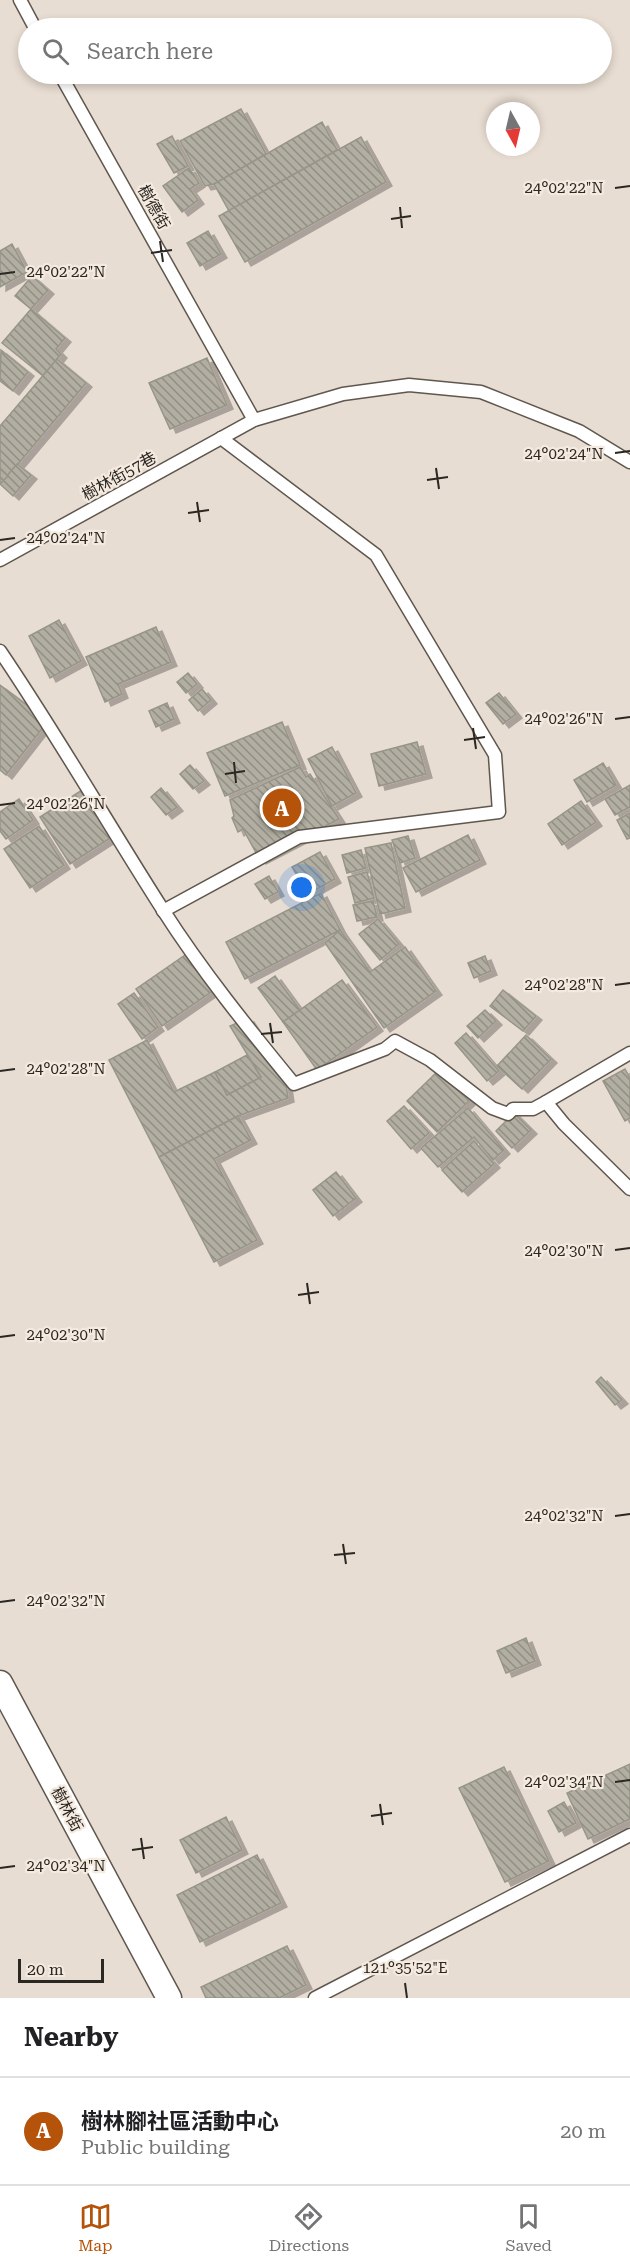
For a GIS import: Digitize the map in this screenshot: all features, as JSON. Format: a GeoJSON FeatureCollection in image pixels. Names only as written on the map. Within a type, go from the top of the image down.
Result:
{"type":"FeatureCollection","features":[{"type":"Feature","properties":{"kind":"street","name":"樹林街"},"geometry":{"type":"LineString","coordinates":[[0,1683],[169,1998]]}},
{"type":"Feature","properties":{"kind":"lane"},"geometry":{"type":"LineString","coordinates":[[20,0],[30,18]]}},
{"type":"Feature","properties":{"kind":"lane","name":"樹德街"},"geometry":{"type":"LineString","coordinates":[[66,84],[254,420]]}},
{"type":"Feature","properties":{"kind":"lane","name":"樹林街57巷"},"geometry":{"type":"LineString","coordinates":[[0,560],[254,420],[343,394],[409,385],[481,392],[579,431],[630,462]]}},
{"type":"Feature","properties":{"kind":"lane"},"geometry":{"type":"LineString","coordinates":[[163,911],[299,837],[499,812],[495,755],[376,555],[221,438]]}},
{"type":"Feature","properties":{"kind":"lane"},"geometry":{"type":"LineString","coordinates":[[0,651],[48,721],[163,911],[234,1011],[294,1084],[385,1048],[395,1041],[430,1060],[492,1108],[508,1114],[513,1109],[533,1109],[630,1053]]}},
{"type":"Feature","properties":{"kind":"lane"},"geometry":{"type":"LineString","coordinates":[[546,1102],[564,1124],[630,1189]]}},
{"type":"Feature","properties":{"kind":"lane"},"geometry":{"type":"LineString","coordinates":[[315,1998],[630,1835]]}},
{"type":"Feature","properties":{"kind":"building"},"geometry":{"type":"Polygon","coordinates":[[[241,109],[266,154],[214,184],[205,186],[180,141],[241,109]]]}},
{"type":"Feature","properties":{"kind":"building"},"geometry":{"type":"Polygon","coordinates":[[[322,122],[337,150],[229,211],[214,184],[322,122]]]}},
{"type":"Feature","properties":{"kind":"building"},"geometry":{"type":"Polygon","coordinates":[[[172,136],[188,166],[174,173],[157,144],[172,136]]]}},
{"type":"Feature","properties":{"kind":"building"},"geometry":{"type":"Polygon","coordinates":[[[361,137],[386,182],[245,262],[219,216],[361,137]]]}},
{"type":"Feature","properties":{"kind":"building"},"geometry":{"type":"Polygon","coordinates":[[[189,168],[199,183],[190,189],[198,200],[182,212],[163,186],[189,168]]]}},
{"type":"Feature","properties":{"kind":"building"},"geometry":{"type":"Polygon","coordinates":[[[208,231],[221,254],[200,266],[187,243],[208,231]]]}},
{"type":"Feature","properties":{"kind":"building"},"geometry":{"type":"Polygon","coordinates":[[[12,244],[27,272],[0,287],[0,251],[12,244]]]}},
{"type":"Feature","properties":{"kind":"building"},"geometry":{"type":"Polygon","coordinates":[[[32,276],[48,290],[31,309],[15,296],[32,276]]]}},
{"type":"Feature","properties":{"kind":"building"},"geometry":{"type":"Polygon","coordinates":[[[31,309],[65,338],[56,349],[61,354],[43,376],[2,343],[31,309]]]}},
{"type":"Feature","properties":{"kind":"building"},"geometry":{"type":"Polygon","coordinates":[[[1,350],[28,372],[13,391],[0,381],[1,350]]]}},
{"type":"Feature","properties":{"kind":"building"},"geometry":{"type":"Polygon","coordinates":[[[207,358],[227,405],[170,429],[149,383],[207,358]]]}},
{"type":"Feature","properties":{"kind":"building"},"geometry":{"type":"Polygon","coordinates":[[[57,359],[86,383],[8,476],[0,469],[0,426],[57,359]]]}},
{"type":"Feature","properties":{"kind":"building"},"geometry":{"type":"Polygon","coordinates":[[[17,464],[31,475],[13,496],[0,484],[17,464]]]}},
{"type":"Feature","properties":{"kind":"building"},"geometry":{"type":"Polygon","coordinates":[[[0,469],[8,476],[0,484],[0,469]]]}},
{"type":"Feature","properties":{"kind":"building"},"geometry":{"type":"Polygon","coordinates":[[[59,620],[81,661],[50,678],[29,636],[59,620]]]}},
{"type":"Feature","properties":{"kind":"building"},"geometry":{"type":"Polygon","coordinates":[[[156,627],[171,662],[118,684],[122,694],[105,702],[86,657],[156,627]]]}},
{"type":"Feature","properties":{"kind":"building"},"geometry":{"type":"Polygon","coordinates":[[[188,673],[197,684],[186,693],[177,682],[188,673]]]}},
{"type":"Feature","properties":{"kind":"building"},"geometry":{"type":"Polygon","coordinates":[[[0,685],[48,721],[6,775],[0,770],[0,685]]]}},
{"type":"Feature","properties":{"kind":"building"},"geometry":{"type":"Polygon","coordinates":[[[202,689],[211,700],[198,711],[189,700],[202,689]]]}},
{"type":"Feature","properties":{"kind":"building"},"geometry":{"type":"Polygon","coordinates":[[[499,693],[516,714],[503,724],[486,703],[499,693]]]}},
{"type":"Feature","properties":{"kind":"building"},"geometry":{"type":"Polygon","coordinates":[[[167,703],[174,719],[156,727],[149,711],[167,703]]]}},
{"type":"Feature","properties":{"kind":"building"},"geometry":{"type":"Polygon","coordinates":[[[282,722],[300,765],[225,796],[207,753],[282,722]]]}},
{"type":"Feature","properties":{"kind":"building"},"geometry":{"type":"Polygon","coordinates":[[[417,742],[426,774],[379,786],[371,754],[417,742]]]}},
{"type":"Feature","properties":{"kind":"building"},"geometry":{"type":"Polygon","coordinates":[[[332,747],[356,793],[332,806],[308,759],[332,747]]]}},
{"type":"Feature","properties":{"kind":"building"},"geometry":{"type":"Polygon","coordinates":[[[603,763],[616,785],[587,802],[574,780],[603,763]]]}},
{"type":"Feature","properties":{"kind":"building"},"geometry":{"type":"Polygon","coordinates":[[[190,765],[204,781],[193,789],[180,774],[190,765]]]}},
{"type":"Feature","properties":{"kind":"building"},"geometry":{"type":"Polygon","coordinates":[[[300,767],[306,777],[310,774],[339,819],[260,860],[243,829],[238,832],[232,818],[234,816],[230,800],[300,767]]]}},
{"type":"Feature","properties":{"kind":"building"},"geometry":{"type":"Polygon","coordinates":[[[630,785],[630,807],[615,815],[605,799],[630,785]]]}},
{"type":"Feature","properties":{"kind":"building"},"geometry":{"type":"Polygon","coordinates":[[[161,788],[177,807],[166,815],[151,797],[161,788]]]}},
{"type":"Feature","properties":{"kind":"building"},"geometry":{"type":"Polygon","coordinates":[[[82,790],[112,837],[70,864],[40,817],[82,790]]]}},
{"type":"Feature","properties":{"kind":"building"},"geometry":{"type":"Polygon","coordinates":[[[19,799],[33,820],[6,839],[0,831],[0,812],[19,799]]]}},
{"type":"Feature","properties":{"kind":"building"},"geometry":{"type":"Polygon","coordinates":[[[581,801],[596,822],[562,845],[548,824],[581,801]]]}},
{"type":"Feature","properties":{"kind":"building"},"geometry":{"type":"Polygon","coordinates":[[[630,813],[630,838],[627,839],[617,820],[630,813]]]}},
{"type":"Feature","properties":{"kind":"building"},"geometry":{"type":"Polygon","coordinates":[[[39,826],[64,865],[30,888],[4,849],[39,826]]]}},
{"type":"Feature","properties":{"kind":"building"},"geometry":{"type":"Polygon","coordinates":[[[468,835],[480,860],[416,892],[403,868],[468,835]]]}},
{"type":"Feature","properties":{"kind":"building"},"geometry":{"type":"Polygon","coordinates":[[[408,836],[415,858],[400,863],[392,840],[408,836]]]}},
{"type":"Feature","properties":{"kind":"building"},"geometry":{"type":"Polygon","coordinates":[[[391,843],[405,908],[380,914],[365,848],[391,843]]]}},
{"type":"Feature","properties":{"kind":"building"},"geometry":{"type":"Polygon","coordinates":[[[361,850],[366,868],[347,873],[342,855],[361,850]]]}},
{"type":"Feature","properties":{"kind":"building"},"geometry":{"type":"Polygon","coordinates":[[[320,852],[335,879],[308,894],[292,867],[320,852]]]}},
{"type":"Feature","properties":{"kind":"building"},"geometry":{"type":"Polygon","coordinates":[[[367,872],[374,898],[355,903],[348,877],[367,872]]]}},
{"type":"Feature","properties":{"kind":"building"},"geometry":{"type":"Polygon","coordinates":[[[269,876],[278,892],[265,899],[255,884],[269,876]]]}},
{"type":"Feature","properties":{"kind":"building"},"geometry":{"type":"Polygon","coordinates":[[[321,893],[340,930],[245,979],[226,942],[321,893]]]}},
{"type":"Feature","properties":{"kind":"building"},"geometry":{"type":"Polygon","coordinates":[[[373,901],[377,917],[357,921],[353,905],[373,901]]]}},
{"type":"Feature","properties":{"kind":"building"},"geometry":{"type":"Polygon","coordinates":[[[378,919],[399,944],[380,960],[359,934],[378,919]]]}},
{"type":"Feature","properties":{"kind":"building"},"geometry":{"type":"Polygon","coordinates":[[[340,930],[370,972],[405,947],[436,991],[384,1028],[325,943],[340,930]]]}},
{"type":"Feature","properties":{"kind":"building"},"geometry":{"type":"Polygon","coordinates":[[[188,953],[214,990],[162,1026],[136,989],[188,953]]]}},
{"type":"Feature","properties":{"kind":"building"},"geometry":{"type":"Polygon","coordinates":[[[485,956],[491,971],[474,978],[468,963],[485,956]]]}},
{"type":"Feature","properties":{"kind":"building"},"geometry":{"type":"Polygon","coordinates":[[[275,976],[300,1010],[283,1022],[258,988],[275,976]]]}},
{"type":"Feature","properties":{"kind":"building"},"geometry":{"type":"Polygon","coordinates":[[[342,980],[377,1027],[317,1070],[283,1022],[342,980]]]}},
{"type":"Feature","properties":{"kind":"building"},"geometry":{"type":"Polygon","coordinates":[[[503,990],[536,1016],[523,1031],[490,1006],[503,990]]]}},
{"type":"Feature","properties":{"kind":"building"},"geometry":{"type":"Polygon","coordinates":[[[134,993],[158,1027],[142,1039],[118,1004],[134,993]]]}},
{"type":"Feature","properties":{"kind":"building"},"geometry":{"type":"Polygon","coordinates":[[[485,1010],[496,1021],[478,1038],[467,1026],[485,1010]]]}},
{"type":"Feature","properties":{"kind":"building"},"geometry":{"type":"Polygon","coordinates":[[[248,1018],[284,1072],[288,1098],[238,1116],[159,1157],[109,1060],[147,1040],[174,1092],[215,1072],[227,1095],[261,1077],[230,1026],[248,1018]]]}},
{"type":"Feature","properties":{"kind":"building"},"geometry":{"type":"Polygon","coordinates":[[[466,1033],[499,1071],[487,1081],[455,1043],[466,1033]]]}},
{"type":"Feature","properties":{"kind":"building"},"geometry":{"type":"Polygon","coordinates":[[[526,1035],[551,1059],[522,1089],[497,1066],[526,1035]]]}},
{"type":"Feature","properties":{"kind":"building"},"geometry":{"type":"Polygon","coordinates":[[[247,1055],[261,1077],[227,1095],[215,1072],[247,1055]]]}},
{"type":"Feature","properties":{"kind":"building"},"geometry":{"type":"Polygon","coordinates":[[[625,1069],[630,1078],[630,1118],[625,1121],[603,1081],[625,1069]]]}},
{"type":"Feature","properties":{"kind":"building"},"geometry":{"type":"Polygon","coordinates":[[[438,1071],[469,1101],[437,1132],[407,1101],[438,1071]]]}},
{"type":"Feature","properties":{"kind":"building"},"geometry":{"type":"Polygon","coordinates":[[[404,1106],[429,1133],[411,1149],[387,1121],[404,1106]]]}},
{"type":"Feature","properties":{"kind":"building"},"geometry":{"type":"Polygon","coordinates":[[[468,1108],[504,1150],[493,1160],[474,1137],[438,1167],[421,1148],[468,1108]]]}},
{"type":"Feature","properties":{"kind":"building"},"geometry":{"type":"Polygon","coordinates":[[[514,1113],[531,1130],[512,1148],[496,1131],[514,1113]]]}},
{"type":"Feature","properties":{"kind":"building"},"geometry":{"type":"Polygon","coordinates":[[[238,1116],[251,1140],[214,1159],[257,1240],[214,1262],[159,1157],[238,1116]]]}},
{"type":"Feature","properties":{"kind":"building"},"geometry":{"type":"Polygon","coordinates":[[[474,1141],[494,1164],[462,1192],[442,1170],[474,1141]]]}},
{"type":"Feature","properties":{"kind":"building"},"geometry":{"type":"Polygon","coordinates":[[[336,1172],[356,1198],[333,1216],[313,1190],[336,1172]]]}},
{"type":"Feature","properties":{"kind":"building"},"geometry":{"type":"Polygon","coordinates":[[[601,1377],[622,1400],[615,1405],[596,1382],[601,1377]]]}},
{"type":"Feature","properties":{"kind":"building"},"geometry":{"type":"Polygon","coordinates":[[[526,1638],[535,1661],[506,1673],[497,1651],[526,1638]]]}},
{"type":"Feature","properties":{"kind":"building"},"geometry":{"type":"Polygon","coordinates":[[[630,1764],[630,1819],[588,1839],[567,1793],[630,1764]]]}},
{"type":"Feature","properties":{"kind":"building"},"geometry":{"type":"Polygon","coordinates":[[[504,1767],[549,1861],[505,1882],[459,1788],[504,1767]]]}},
{"type":"Feature","properties":{"kind":"building"},"geometry":{"type":"Polygon","coordinates":[[[564,1802],[576,1823],[559,1832],[548,1811],[564,1802]]]}},
{"type":"Feature","properties":{"kind":"building"},"geometry":{"type":"Polygon","coordinates":[[[226,1817],[242,1850],[196,1873],[180,1840],[226,1817]]]}},
{"type":"Feature","properties":{"kind":"building"},"geometry":{"type":"Polygon","coordinates":[[[257,1855],[281,1903],[200,1942],[177,1895],[257,1855]]]}},
{"type":"Feature","properties":{"kind":"building"},"geometry":{"type":"Polygon","coordinates":[[[287,1946],[306,1985],[279,1998],[206,1998],[201,1987],[287,1946]]]}},
{"type":"Feature","properties":{"kind":"place","name":"樹林腳社區活動中心"},"geometry":{"type":"Point","coordinates":[282,808]}}]}
